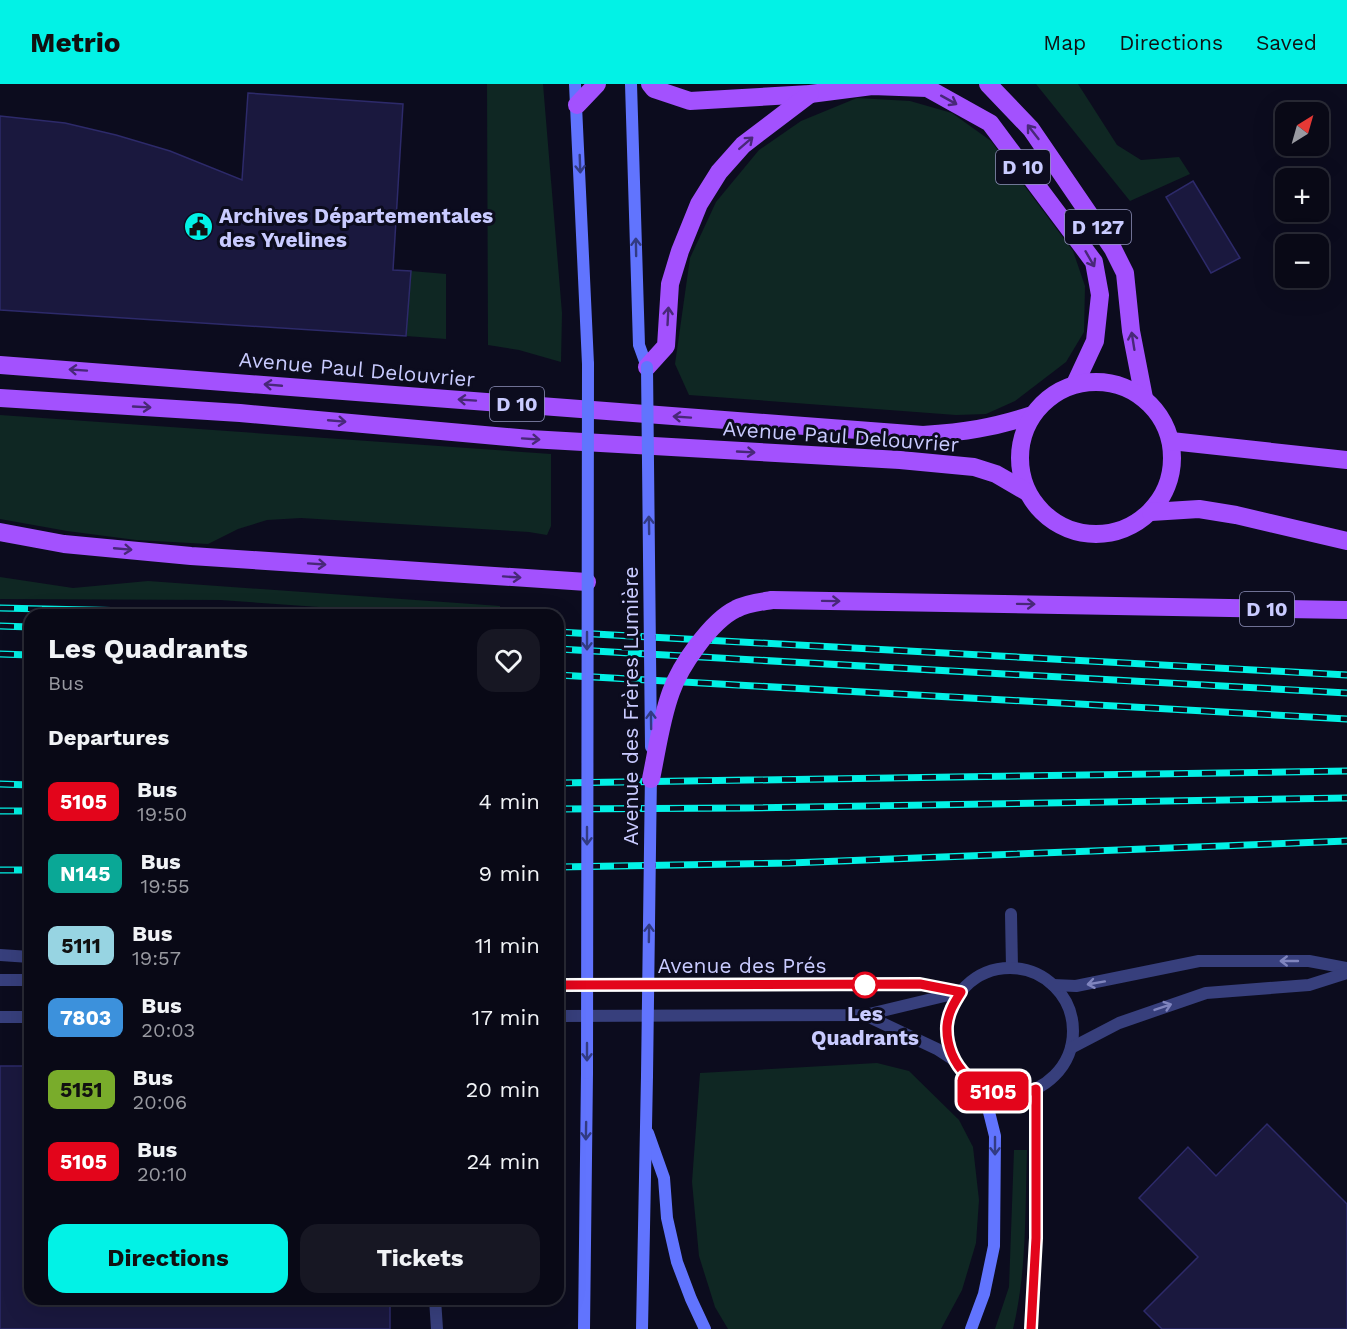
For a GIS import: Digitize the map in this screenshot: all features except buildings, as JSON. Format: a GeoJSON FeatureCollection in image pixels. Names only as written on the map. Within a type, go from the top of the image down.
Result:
{"type":"FeatureCollection","features":[{"type":"Feature","properties":{"kind":"main road","name":"Avenue des Frères Lumière"},"geometry":{"type":"LineString","coordinates":[[575,84],[588,364],[587,1073],[584,1329]]}},
{"type":"Feature","properties":{"kind":"main road"},"geometry":{"type":"LineString","coordinates":[[577,105],[597,84]]}},
{"type":"Feature","properties":{"kind":"main road","name":"Avenue des Frères Lumière"},"geometry":{"type":"LineString","coordinates":[[631,84],[639,345],[647,367],[651,779],[642,1329]]}},
{"type":"Feature","properties":{"kind":"main road","name":"D 10"},"geometry":{"type":"LineString","coordinates":[[650,84],[654,89],[690,101],[810,94],[872,86],[927,88],[990,123],[1094,262],[1100,295],[1095,341],[1075,384]]}},
{"type":"Feature","properties":{"kind":"main road","name":"D 127"},"geometry":{"type":"LineString","coordinates":[[988,84],[1032,129],[1113,249],[1125,273],[1131,331],[1144,398]]}},
{"type":"Feature","properties":{"kind":"main road","name":"D 10"},"geometry":{"type":"LineString","coordinates":[[647,367],[666,346],[670,284],[680,251],[699,204],[719,171],[743,145],[810,94]]}},
{"type":"Feature","properties":{"kind":"main road","name":"Avenue Paul Delouvrier"},"geometry":{"type":"LineString","coordinates":[[0,365],[923,435],[996,427],[1032,415]]}},
{"type":"Feature","properties":{"kind":"main road"},"geometry":{"type":"LineString","coordinates":[[1099,381],[1123,386],[1144,398],[1165,424],[1171,441],[1173,460],[1170,479],[1163,497],[1151,512],[1132,526],[1108,534],[1084,534],[1061,526],[1041,512],[1027,492],[1021,473],[1019,453],[1023,433],[1032,415],[1058,391],[1075,384],[1099,381]]}},
{"type":"Feature","properties":{"kind":"main road","name":"Avenue Paul Delouvrier"},"geometry":{"type":"LineString","coordinates":[[0,398],[240,412],[530,439],[910,461],[974,467],[996,474],[1027,492]]}},
{"type":"Feature","properties":{"kind":"main road"},"geometry":{"type":"LineString","coordinates":[[1171,441],[1347,460]]}},
{"type":"Feature","properties":{"kind":"main road"},"geometry":{"type":"LineString","coordinates":[[1151,512],[1199,509],[1236,515],[1347,541]]}},
{"type":"Feature","properties":{"kind":"main road"},"geometry":{"type":"LineString","coordinates":[[0,532],[64,544],[191,556],[587,582]]}},
{"type":"Feature","properties":{"kind":"main road","name":"D 10"},"geometry":{"type":"LineString","coordinates":[[651,779],[671,692],[684,668],[705,636],[725,616],[747,604],[772,600],[1347,610]]}},
{"type":"Feature","properties":{"kind":"main road"},"geometry":{"type":"LineString","coordinates":[[971,1329],[984,1294],[994,1246],[995,1136],[983,1089]]}},
{"type":"Feature","properties":{"kind":"main road"},"geometry":{"type":"LineString","coordinates":[[1030,1329],[1036,1238],[1036,1089]]}},
{"type":"Feature","properties":{"kind":"main road"},"geometry":{"type":"LineString","coordinates":[[645,1125],[664,1178],[667,1218],[677,1262],[705,1329]]}},
{"type":"Feature","properties":{"kind":"street"},"geometry":{"type":"LineString","coordinates":[[1011,914],[1012,968]]}},
{"type":"Feature","properties":{"kind":"street"},"geometry":{"type":"LineString","coordinates":[[0,955],[24,957]]}},
{"type":"Feature","properties":{"kind":"street"},"geometry":{"type":"LineString","coordinates":[[1053,985],[1077,986],[1199,961],[1309,961],[1347,968]]}},
{"type":"Feature","properties":{"kind":"street"},"geometry":{"type":"LineString","coordinates":[[1012,968],[1034,973],[1053,985],[1064,998],[1071,1013],[1074,1031],[1071,1048],[1064,1065],[1052,1079],[1036,1089],[1019,1094],[1001,1094],[983,1089],[966,1077],[954,1060],[948,1043],[947,1025],[952,1007],[961,992],[975,979],[993,970],[1012,968]]}},
{"type":"Feature","properties":{"kind":"street"},"geometry":{"type":"LineString","coordinates":[[1071,1048],[1119,1023],[1206,993],[1310,985],[1347,973]]}},
{"type":"Feature","properties":{"kind":"street"},"geometry":{"type":"LineString","coordinates":[[0,980],[24,980]]}},
{"type":"Feature","properties":{"kind":"street","name":"Avenue des Prés"},"geometry":{"type":"LineString","coordinates":[[564,985],[920,984],[961,992]]}},
{"type":"Feature","properties":{"kind":"street"},"geometry":{"type":"LineString","coordinates":[[564,1016],[865,1015],[961,992]]}},
{"type":"Feature","properties":{"kind":"street"},"geometry":{"type":"LineString","coordinates":[[865,1015],[937,1049],[954,1060]]}},
{"type":"Feature","properties":{"kind":"street"},"geometry":{"type":"LineString","coordinates":[[0,1017],[24,1017]]}},
{"type":"Feature","properties":{"kind":"street"},"geometry":{"type":"LineString","coordinates":[[435,1305],[437,1329]]}},
{"type":"Feature","properties":{"kind":"green space"},"geometry":{"type":"Polygon","coordinates":[[[487,84],[543,84],[562,313],[561,362],[519,350],[488,345],[487,84]]]}},
{"type":"Feature","properties":{"kind":"green space"},"geometry":{"type":"Polygon","coordinates":[[[1036,84],[1078,84],[1117,145],[1141,160],[1179,157],[1190,174],[1130,201],[1036,84]]]}},
{"type":"Feature","properties":{"kind":"green space"},"geometry":{"type":"Polygon","coordinates":[[[857,98],[910,101],[952,113],[991,141],[1073,251],[1085,286],[1084,332],[1066,362],[1015,401],[986,414],[956,415],[689,395],[675,364],[690,258],[716,202],[759,150],[801,121],[857,98]]]}},
{"type":"Feature","properties":{"kind":"green space"},"geometry":{"type":"Polygon","coordinates":[[[411,271],[446,274],[446,339],[406,336],[411,271]]]}},
{"type":"Feature","properties":{"kind":"green space"},"geometry":{"type":"Polygon","coordinates":[[[0,415],[551,454],[551,526],[547,535],[301,518],[267,520],[238,529],[208,544],[136,540],[0,519],[0,415]]]}},
{"type":"Feature","properties":{"kind":"green space"},"geometry":{"type":"Polygon","coordinates":[[[0,577],[73,588],[148,581],[500,606],[500,609],[348,609],[220,600],[0,599],[0,577]]]}},
{"type":"Feature","properties":{"kind":"green space"},"geometry":{"type":"Polygon","coordinates":[[[877,1063],[909,1071],[959,1120],[973,1147],[979,1200],[976,1243],[962,1290],[941,1329],[728,1329],[715,1307],[699,1256],[692,1182],[700,1073],[877,1063]]]}},
{"type":"Feature","properties":{"kind":"green space"},"geometry":{"type":"Polygon","coordinates":[[[1014,1150],[1027,1150],[1021,1285],[1013,1329],[995,1329],[1009,1287],[1014,1150]]]}},
{"type":"Feature","properties":{"kind":"railway"},"geometry":{"type":"LineString","coordinates":[[0,608],[44,609]]}},
{"type":"Feature","properties":{"kind":"railway"},"geometry":{"type":"LineString","coordinates":[[0,626],[24,627]]}},
{"type":"Feature","properties":{"kind":"railway"},"geometry":{"type":"LineString","coordinates":[[564,632],[1347,675]]}},
{"type":"Feature","properties":{"kind":"railway"},"geometry":{"type":"LineString","coordinates":[[564,649],[1347,693]]}},
{"type":"Feature","properties":{"kind":"railway"},"geometry":{"type":"LineString","coordinates":[[0,654],[24,655]]}},
{"type":"Feature","properties":{"kind":"railway"},"geometry":{"type":"LineString","coordinates":[[564,675],[1347,719]]}},
{"type":"Feature","properties":{"kind":"railway"},"geometry":{"type":"LineString","coordinates":[[564,783],[1347,771]]}},
{"type":"Feature","properties":{"kind":"railway"},"geometry":{"type":"LineString","coordinates":[[0,784],[24,785]]}},
{"type":"Feature","properties":{"kind":"railway"},"geometry":{"type":"LineString","coordinates":[[564,809],[1347,798]]}},
{"type":"Feature","properties":{"kind":"railway"},"geometry":{"type":"LineString","coordinates":[[0,811],[24,811]]}},
{"type":"Feature","properties":{"kind":"railway"},"geometry":{"type":"LineString","coordinates":[[564,867],[790,863],[1347,841]]}},
{"type":"Feature","properties":{"kind":"railway"},"geometry":{"type":"LineString","coordinates":[[0,870],[24,870]]}},
{"type":"Feature","properties":{"kind":"bus line","name":"5105"},"geometry":{"type":"LineString","coordinates":[[564,985],[920,984],[961,992],[952,1007],[947,1025],[948,1043],[954,1060],[966,1077],[983,1089],[1001,1094],[1019,1094],[1036,1089],[1036,1238],[1031,1329]]}},
{"type":"Feature","properties":{"kind":"place","name":"Archives Départementales des Yvelines"},"geometry":{"type":"Point","coordinates":[198,227]}},
{"type":"Feature","properties":{"kind":"place","name":"Les Quadrants"},"geometry":{"type":"Point","coordinates":[865,985]}}]}
